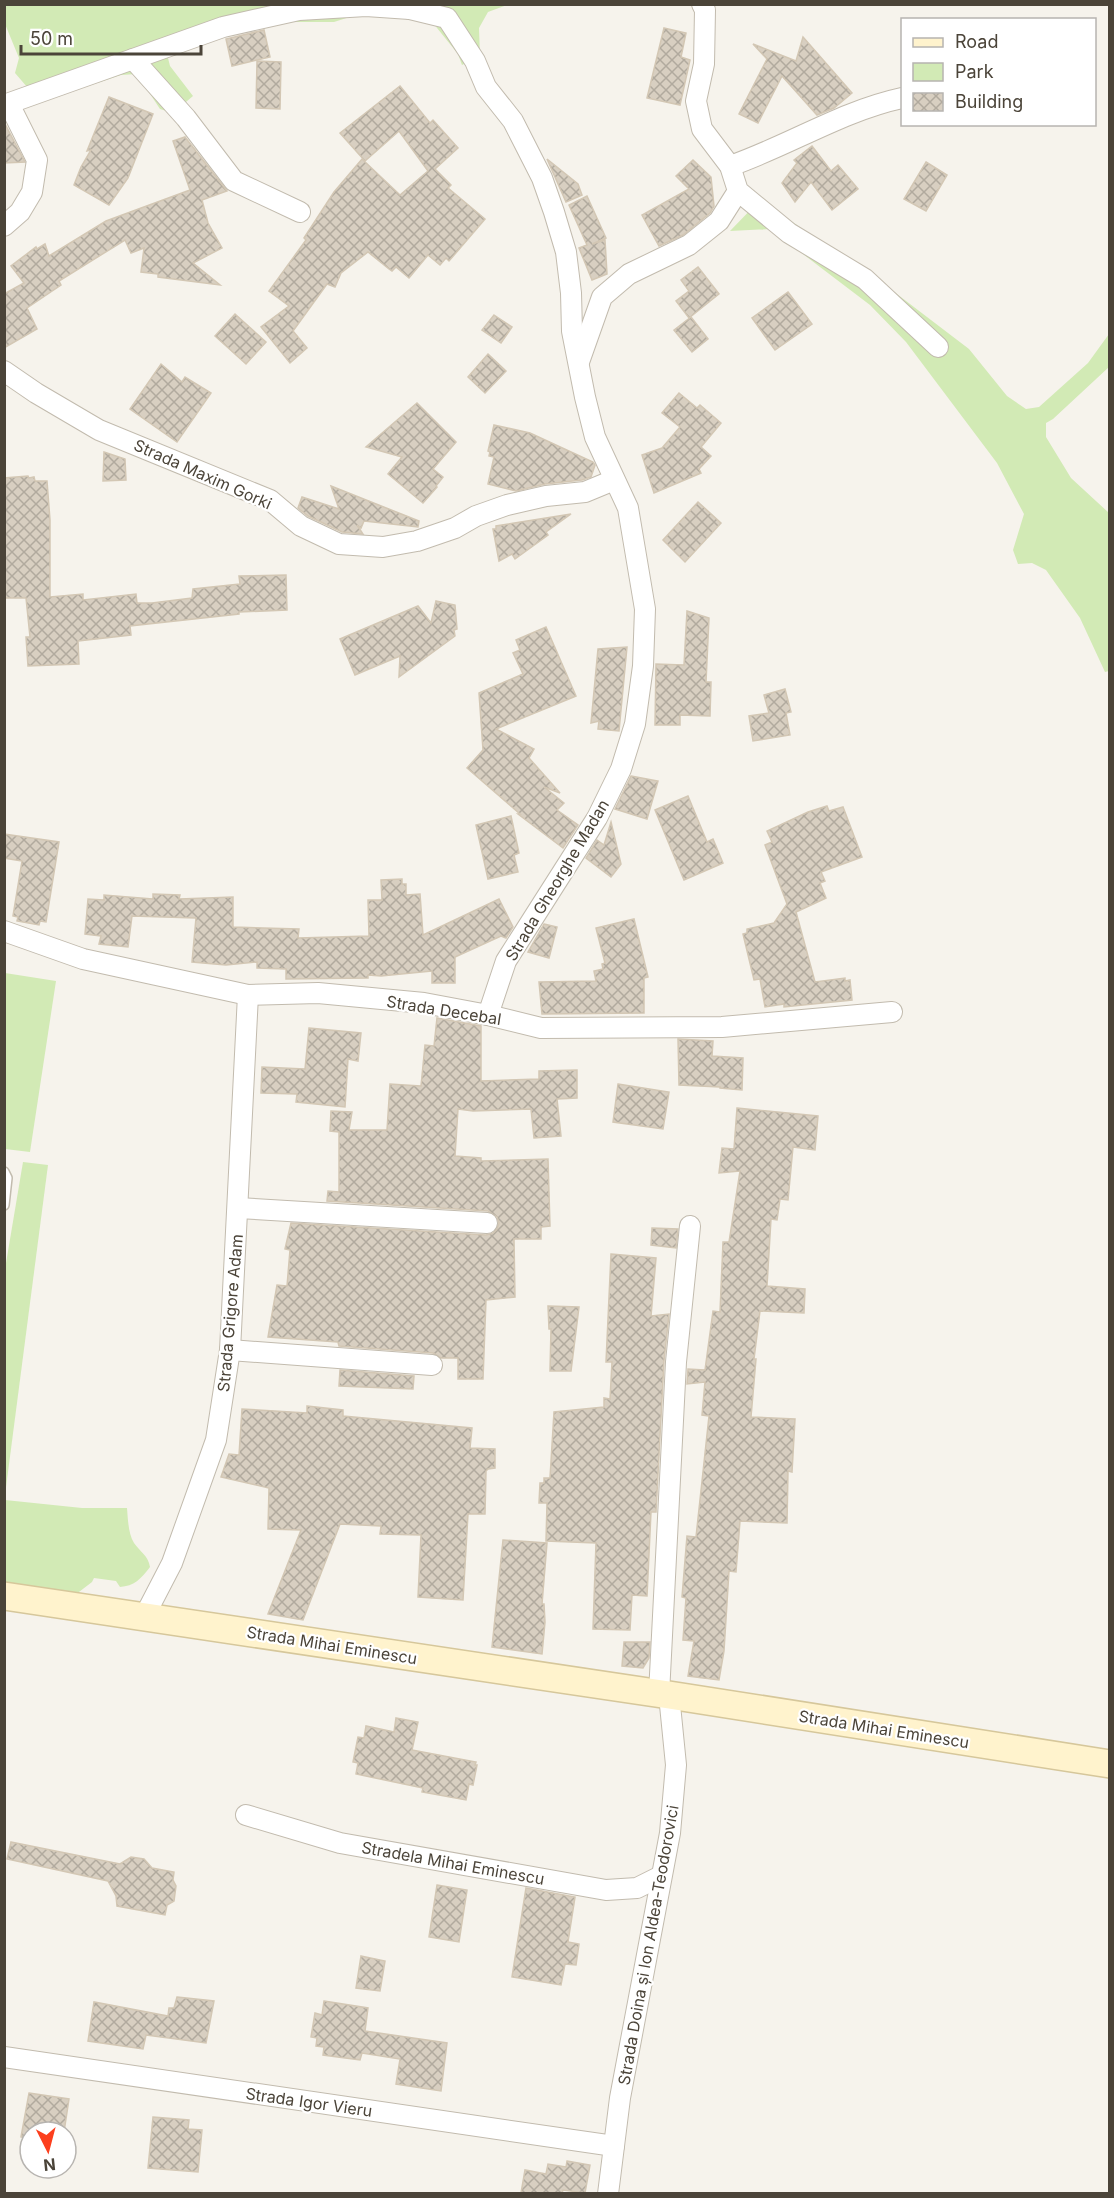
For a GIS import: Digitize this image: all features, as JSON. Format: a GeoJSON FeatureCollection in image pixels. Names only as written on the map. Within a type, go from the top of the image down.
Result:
{"type":"FeatureCollection","features":[{"type":"Feature","properties":{"kind":"main road","name":"Strada Mihai Eminescu"},"geometry":{"type":"LineString","coordinates":[[4,1596],[1110,1764]]}},
{"type":"Feature","properties":{"kind":"street"},"geometry":{"type":"LineString","coordinates":[[702,4],[705,10],[704,64],[696,101],[702,129],[730,166],[738,191],[789,233],[865,279],[938,347]]}},
{"type":"Feature","properties":{"kind":"street","name":"Strada Gheorghe Madan"},"geometry":{"type":"LineString","coordinates":[[7,105],[223,27],[299,10],[366,6],[417,7],[447,18],[475,61],[486,87],[513,121],[542,178],[566,252],[571,293],[572,331],[595,437],[628,508],[645,609],[643,666],[635,724],[621,769],[597,818],[506,961],[488,1015]]}},
{"type":"Feature","properties":{"kind":"street"},"geometry":{"type":"LineString","coordinates":[[134,58],[186,118],[234,181],[300,212]]}},
{"type":"Feature","properties":{"kind":"street"},"geometry":{"type":"LineString","coordinates":[[730,166],[880,103],[901,98]]}},
{"type":"Feature","properties":{"kind":"street"},"geometry":{"type":"LineString","coordinates":[[4,226],[20,212],[32,192],[38,160],[7,105]]}},
{"type":"Feature","properties":{"kind":"street"},"geometry":{"type":"LineString","coordinates":[[579,362],[602,297],[629,274],[689,245],[719,221],[738,191]]}},
{"type":"Feature","properties":{"kind":"street","name":"Strada Maxim Gorki"},"geometry":{"type":"LineString","coordinates":[[4,371],[36,393],[99,430],[270,500],[301,526],[339,544],[383,547],[417,541],[455,528],[476,516],[507,505],[546,496],[585,492],[614,480]]}},
{"type":"Feature","properties":{"kind":"street","name":"Strada Decebal"},"geometry":{"type":"LineString","coordinates":[[4,931],[83,959],[248,995],[318,993],[424,1003],[541,1028],[722,1027],[892,1012]]}},
{"type":"Feature","properties":{"kind":"street","name":"Strada Grigore Adam"},"geometry":{"type":"LineString","coordinates":[[144,1617],[172,1563],[216,1440],[230,1350],[248,995]]}},
{"type":"Feature","properties":{"kind":"street"},"geometry":{"type":"LineString","coordinates":[[238,1208],[487,1223]]}},
{"type":"Feature","properties":{"kind":"street"},"geometry":{"type":"LineString","coordinates":[[664,1695],[676,1362],[690,1226]]}},
{"type":"Feature","properties":{"kind":"street"},"geometry":{"type":"LineString","coordinates":[[230,1350],[432,1365]]}},
{"type":"Feature","properties":{"kind":"street","name":"Strada Doina și Ion Aldea-Teodorovici"},"geometry":{"type":"LineString","coordinates":[[608,2193],[620,2098],[670,1833],[676,1765],[664,1695]]}},
{"type":"Feature","properties":{"kind":"street","name":"Stradela Mihai Eminescu"},"geometry":{"type":"LineString","coordinates":[[246,1815],[340,1843],[606,1890],[637,1888],[661,1876]]}},
{"type":"Feature","properties":{"kind":"street","name":"Strada Igor Vieru"},"geometry":{"type":"LineString","coordinates":[[4,2057],[614,2146]]}},
{"type":"Feature","properties":{"kind":"lane"},"geometry":{"type":"LineString","coordinates":[[4,1172],[7,1178],[4,1205]]}},
{"type":"Feature","properties":{"kind":"green space"},"geometry":{"type":"Polygon","coordinates":[[[4,5],[507,5],[488,12],[479,28],[480,56],[462,65],[458,54],[433,23],[414,19],[359,14],[334,22],[282,22],[250,26],[167,54],[170,66],[193,96],[173,113],[160,109],[137,74],[121,75],[40,102],[15,73],[19,58],[5,24],[4,5]]]}},
{"type":"Feature","properties":{"kind":"green space"},"geometry":{"type":"Polygon","coordinates":[[[760,200],[889,288],[969,349],[1007,396],[1026,409],[1039,407],[1088,363],[1109,334],[1109,367],[1046,423],[1046,437],[1071,478],[1109,513],[1109,671],[1105,672],[1080,618],[1046,570],[1032,563],[1018,564],[1013,550],[1024,514],[997,463],[906,342],[870,305],[770,229],[730,231],[760,200]]]}},
{"type":"Feature","properties":{"kind":"green space"},"geometry":{"type":"Polygon","coordinates":[[[5,973],[56,981],[30,1152],[5,1149],[5,973]]]}},
{"type":"Feature","properties":{"kind":"green space"},"geometry":{"type":"Polygon","coordinates":[[[23,1162],[48,1165],[5,1495],[5,1269],[23,1162]]]}},
{"type":"Feature","properties":{"kind":"green space"},"geometry":{"type":"Polygon","coordinates":[[[5,1500],[82,1508],[127,1508],[132,1539],[146,1557],[150,1567],[140,1578],[129,1585],[120,1587],[116,1581],[94,1578],[75,1595],[5,1585],[5,1500]]]}},
{"type":"Feature","properties":{"kind":"building"},"geometry":{"type":"Polygon","coordinates":[[[664,28],[686,33],[681,57],[690,60],[680,105],[647,98],[664,28]]]}},
{"type":"Feature","properties":{"kind":"building"},"geometry":{"type":"Polygon","coordinates":[[[264,30],[270,57],[232,66],[226,39],[264,30]]]}},
{"type":"Feature","properties":{"kind":"building"},"geometry":{"type":"Polygon","coordinates":[[[803,37],[852,93],[834,108],[817,115],[782,76],[758,123],[739,114],[767,59],[753,44],[796,61],[803,37]]]}},
{"type":"Feature","properties":{"kind":"building"},"geometry":{"type":"Polygon","coordinates":[[[257,61],[281,62],[280,109],[256,108],[257,61]]]}},
{"type":"Feature","properties":{"kind":"building"},"geometry":{"type":"Polygon","coordinates":[[[400,86],[430,123],[433,120],[458,148],[435,169],[451,185],[448,188],[485,219],[449,261],[446,258],[440,265],[428,255],[409,278],[396,267],[392,271],[368,252],[341,273],[335,287],[327,284],[293,331],[307,348],[290,363],[261,327],[289,306],[269,291],[306,240],[304,238],[334,192],[362,159],[400,195],[428,171],[399,131],[365,161],[340,133],[400,86]]]}},
{"type":"Feature","properties":{"kind":"building"},"geometry":{"type":"Polygon","coordinates":[[[109,97],[153,114],[128,178],[109,205],[74,185],[91,150],[87,151],[109,97]]]}},
{"type":"Feature","properties":{"kind":"building"},"geometry":{"type":"Polygon","coordinates":[[[5,124],[25,162],[4,163],[5,124]]]}},
{"type":"Feature","properties":{"kind":"building"},"geometry":{"type":"Polygon","coordinates":[[[185,137],[227,191],[202,200],[208,223],[222,248],[193,263],[220,285],[158,277],[158,274],[141,272],[144,248],[131,253],[125,240],[59,281],[61,285],[27,308],[37,329],[4,348],[4,294],[24,283],[11,266],[36,247],[37,249],[45,244],[49,256],[106,221],[190,190],[173,141],[185,137]]]}},
{"type":"Feature","properties":{"kind":"building"},"geometry":{"type":"Polygon","coordinates":[[[812,146],[831,171],[838,165],[858,189],[832,210],[811,182],[795,202],[782,183],[797,163],[794,160],[812,146]]]}},
{"type":"Feature","properties":{"kind":"building"},"geometry":{"type":"Polygon","coordinates":[[[547,159],[578,184],[582,195],[566,202],[547,159]]]}},
{"type":"Feature","properties":{"kind":"building"},"geometry":{"type":"Polygon","coordinates":[[[693,160],[711,177],[714,206],[710,213],[683,235],[659,246],[642,215],[689,189],[676,176],[693,160]]]}},
{"type":"Feature","properties":{"kind":"building"},"geometry":{"type":"Polygon","coordinates":[[[926,162],[947,175],[926,211],[904,199],[926,162]]]}},
{"type":"Feature","properties":{"kind":"building"},"geometry":{"type":"Polygon","coordinates":[[[587,196],[606,238],[592,244],[605,240],[607,274],[592,280],[579,248],[587,245],[569,205],[587,196]]]}},
{"type":"Feature","properties":{"kind":"building"},"geometry":{"type":"Polygon","coordinates":[[[698,267],[719,294],[689,318],[676,301],[689,291],[681,280],[698,267]]]}},
{"type":"Feature","properties":{"kind":"building"},"geometry":{"type":"Polygon","coordinates":[[[788,292],[812,324],[775,350],[752,318],[788,292]]]}},
{"type":"Feature","properties":{"kind":"building"},"geometry":{"type":"Polygon","coordinates":[[[235,314],[266,342],[246,364],[215,336],[235,314]]]}},
{"type":"Feature","properties":{"kind":"building"},"geometry":{"type":"Polygon","coordinates":[[[494,315],[512,327],[501,343],[482,330],[494,315]]]}},
{"type":"Feature","properties":{"kind":"building"},"geometry":{"type":"Polygon","coordinates":[[[691,317],[708,339],[692,352],[674,330],[691,317]]]}},
{"type":"Feature","properties":{"kind":"building"},"geometry":{"type":"Polygon","coordinates":[[[488,354],[506,371],[485,393],[468,377],[488,354]]]}},
{"type":"Feature","properties":{"kind":"building"},"geometry":{"type":"Polygon","coordinates":[[[161,364],[182,382],[185,377],[211,393],[177,442],[130,409],[161,364]]]}},
{"type":"Feature","properties":{"kind":"building"},"geometry":{"type":"Polygon","coordinates":[[[679,393],[697,408],[700,405],[721,423],[701,447],[711,456],[699,469],[701,473],[654,493],[642,455],[662,448],[680,427],[662,413],[679,393]]]}},
{"type":"Feature","properties":{"kind":"building"},"geometry":{"type":"Polygon","coordinates":[[[417,403],[456,442],[433,469],[443,477],[423,503],[388,474],[402,457],[366,447],[417,403]]]}},
{"type":"Feature","properties":{"kind":"building"},"geometry":{"type":"Polygon","coordinates":[[[494,425],[530,433],[593,462],[595,465],[591,477],[516,491],[488,484],[494,457],[489,456],[488,451],[494,425]]]}},
{"type":"Feature","properties":{"kind":"building"},"geometry":{"type":"Polygon","coordinates":[[[104,452],[125,459],[126,480],[103,481],[104,452]]]}},
{"type":"Feature","properties":{"kind":"building"},"geometry":{"type":"Polygon","coordinates":[[[28,476],[29,478],[34,477],[35,481],[47,481],[50,520],[50,597],[83,594],[83,600],[136,594],[137,603],[152,603],[192,598],[193,589],[240,584],[239,576],[286,575],[287,610],[239,612],[239,614],[130,626],[131,635],[78,641],[79,664],[28,666],[26,637],[30,637],[26,598],[4,598],[4,478],[28,476]]]}},
{"type":"Feature","properties":{"kind":"building"},"geometry":{"type":"Polygon","coordinates":[[[331,486],[419,521],[418,527],[364,521],[361,528],[357,525],[363,534],[342,532],[308,516],[298,508],[302,497],[339,509],[331,486]]]}},
{"type":"Feature","properties":{"kind":"building"},"geometry":{"type":"Polygon","coordinates":[[[698,502],[721,523],[685,562],[663,540],[698,502]]]}},
{"type":"Feature","properties":{"kind":"building"},"geometry":{"type":"Polygon","coordinates":[[[571,514],[546,532],[548,535],[515,559],[512,554],[499,561],[493,529],[496,529],[496,526],[571,514]]]}},
{"type":"Feature","properties":{"kind":"building"},"geometry":{"type":"Polygon","coordinates":[[[436,601],[455,605],[457,629],[454,630],[455,636],[399,677],[400,656],[355,675],[340,639],[418,606],[431,623],[436,601]]]}},
{"type":"Feature","properties":{"kind":"building"},"geometry":{"type":"Polygon","coordinates":[[[687,611],[709,618],[706,682],[711,682],[710,716],[680,715],[680,725],[655,725],[656,664],[684,665],[687,611]]]}},
{"type":"Feature","properties":{"kind":"building"},"geometry":{"type":"Polygon","coordinates":[[[546,627],[576,696],[496,729],[534,749],[529,758],[560,793],[544,787],[564,803],[557,810],[578,825],[563,848],[518,814],[520,814],[467,768],[483,750],[479,693],[523,674],[513,653],[520,650],[516,640],[546,627]]]}},
{"type":"Feature","properties":{"kind":"building"},"geometry":{"type":"Polygon","coordinates":[[[627,647],[619,731],[598,729],[599,721],[591,723],[598,649],[627,647]]]}},
{"type":"Feature","properties":{"kind":"building"},"geometry":{"type":"Polygon","coordinates":[[[785,689],[791,712],[786,713],[790,735],[753,741],[749,716],[769,713],[764,695],[785,689]]]}},
{"type":"Feature","properties":{"kind":"building"},"geometry":{"type":"Polygon","coordinates":[[[631,776],[658,781],[647,819],[615,809],[631,776]]]}},
{"type":"Feature","properties":{"kind":"building"},"geometry":{"type":"Polygon","coordinates":[[[688,796],[707,842],[713,839],[723,863],[684,880],[655,810],[688,796]]]}},
{"type":"Feature","properties":{"kind":"building"},"geometry":{"type":"Polygon","coordinates":[[[827,806],[829,811],[843,807],[862,857],[821,872],[825,881],[820,883],[826,898],[796,912],[815,982],[845,978],[845,981],[850,980],[852,1000],[765,1007],[760,979],[754,980],[743,934],[747,933],[747,929],[774,923],[787,904],[765,845],[772,842],[767,831],[827,806]]]}},
{"type":"Feature","properties":{"kind":"building"},"geometry":{"type":"Polygon","coordinates":[[[511,816],[519,853],[514,855],[518,872],[488,879],[476,825],[511,816]]]}},
{"type":"Feature","properties":{"kind":"building"},"geometry":{"type":"Polygon","coordinates":[[[611,822],[621,864],[611,877],[586,858],[597,840],[604,845],[611,822]]]}},
{"type":"Feature","properties":{"kind":"building"},"geometry":{"type":"Polygon","coordinates":[[[4,834],[59,842],[46,922],[40,921],[39,925],[17,921],[18,917],[13,916],[22,861],[4,858],[4,834]]]}},
{"type":"Feature","properties":{"kind":"building"},"geometry":{"type":"Polygon","coordinates":[[[402,879],[402,884],[406,884],[406,895],[420,894],[423,935],[499,899],[513,927],[506,938],[501,936],[455,957],[455,983],[432,983],[432,971],[381,976],[368,975],[368,978],[286,979],[286,969],[257,968],[257,962],[226,965],[192,962],[196,918],[132,916],[128,947],[99,944],[101,936],[85,934],[88,899],[104,900],[104,895],[153,899],[153,894],[180,895],[179,899],[233,897],[233,927],[299,929],[298,938],[369,936],[368,900],[382,900],[381,880],[402,879]]]}},
{"type":"Feature","properties":{"kind":"building"},"geometry":{"type":"Polygon","coordinates":[[[634,919],[648,977],[644,978],[644,1013],[542,1014],[539,982],[596,981],[594,971],[603,969],[602,964],[605,963],[596,928],[634,919]]]}},
{"type":"Feature","properties":{"kind":"building"},"geometry":{"type":"Polygon","coordinates":[[[544,924],[557,927],[549,958],[528,952],[544,924]]]}},
{"type":"Feature","properties":{"kind":"building"},"geometry":{"type":"Polygon","coordinates":[[[437,1018],[481,1026],[481,1081],[539,1079],[539,1071],[577,1070],[577,1098],[557,1099],[561,1136],[534,1138],[531,1109],[473,1111],[458,1109],[455,1156],[481,1158],[481,1161],[548,1159],[550,1226],[541,1227],[541,1239],[514,1239],[515,1297],[486,1300],[483,1379],[458,1379],[458,1358],[441,1358],[433,1353],[339,1346],[338,1342],[268,1337],[277,1285],[287,1286],[290,1250],[285,1249],[291,1223],[486,1235],[497,1229],[499,1223],[497,1217],[488,1211],[327,1201],[328,1191],[339,1192],[339,1132],[330,1131],[331,1111],[352,1112],[349,1130],[387,1130],[390,1084],[421,1086],[425,1045],[434,1046],[437,1018]]]}},
{"type":"Feature","properties":{"kind":"building"},"geometry":{"type":"Polygon","coordinates":[[[309,1028],[361,1033],[358,1061],[348,1059],[345,1107],[296,1102],[297,1094],[261,1093],[262,1067],[305,1069],[309,1028]]]}},
{"type":"Feature","properties":{"kind":"building"},"geometry":{"type":"Polygon","coordinates":[[[678,1039],[713,1041],[712,1056],[743,1058],[742,1090],[679,1085],[678,1039]]]}},
{"type":"Feature","properties":{"kind":"building"},"geometry":{"type":"Polygon","coordinates":[[[618,1084],[669,1092],[663,1129],[613,1122],[618,1084]]]}},
{"type":"Feature","properties":{"kind":"building"},"geometry":{"type":"Polygon","coordinates":[[[737,1108],[818,1116],[815,1150],[793,1147],[788,1200],[780,1199],[777,1220],[771,1219],[767,1286],[805,1289],[804,1313],[760,1311],[754,1359],[756,1359],[751,1417],[795,1419],[792,1472],[788,1471],[787,1523],[740,1521],[736,1572],[729,1571],[724,1651],[719,1680],[688,1676],[694,1641],[683,1640],[686,1598],[682,1597],[687,1536],[696,1537],[709,1416],[702,1415],[705,1382],[687,1384],[688,1369],[705,1370],[713,1311],[720,1312],[723,1242],[729,1242],[740,1171],[719,1173],[722,1148],[734,1149],[737,1108]]]}},
{"type":"Feature","properties":{"kind":"building"},"geometry":{"type":"Polygon","coordinates":[[[652,1228],[678,1229],[676,1248],[651,1245],[652,1228]]]}},
{"type":"Feature","properties":{"kind":"building"},"geometry":{"type":"Polygon","coordinates":[[[611,1254],[656,1258],[651,1316],[669,1314],[664,1361],[656,1512],[651,1512],[647,1596],[632,1595],[630,1630],[593,1629],[596,1543],[546,1541],[547,1503],[539,1503],[540,1483],[544,1483],[544,1478],[550,1478],[554,1412],[604,1407],[604,1398],[610,1399],[612,1362],[606,1362],[611,1254]]]}},
{"type":"Feature","properties":{"kind":"building"},"geometry":{"type":"Polygon","coordinates":[[[548,1306],[579,1307],[571,1371],[550,1371],[551,1329],[549,1329],[548,1306]]]}},
{"type":"Feature","properties":{"kind":"building"},"geometry":{"type":"Polygon","coordinates":[[[340,1370],[414,1376],[413,1389],[339,1386],[340,1370]]]}},
{"type":"Feature","properties":{"kind":"building"},"geometry":{"type":"Polygon","coordinates":[[[307,1406],[343,1410],[343,1416],[472,1428],[470,1448],[495,1449],[495,1468],[486,1471],[485,1514],[468,1514],[463,1600],[418,1597],[421,1535],[380,1534],[381,1526],[340,1524],[303,1620],[268,1614],[301,1530],[268,1529],[269,1488],[221,1477],[229,1454],[239,1455],[242,1409],[307,1413],[307,1406]]]}},
{"type":"Feature","properties":{"kind":"building"},"geometry":{"type":"Polygon","coordinates":[[[503,1540],[547,1543],[542,1604],[544,1604],[545,1622],[542,1654],[492,1647],[503,1540]]]}},
{"type":"Feature","properties":{"kind":"building"},"geometry":{"type":"Polygon","coordinates":[[[624,1642],[650,1642],[649,1658],[643,1668],[622,1666],[624,1642]]]}},
{"type":"Feature","properties":{"kind":"building"},"geometry":{"type":"Polygon","coordinates":[[[396,1718],[418,1722],[412,1750],[476,1762],[473,1785],[469,1784],[466,1800],[422,1792],[423,1788],[356,1774],[358,1763],[353,1762],[358,1737],[364,1738],[366,1726],[394,1732],[396,1718]]]}},
{"type":"Feature","properties":{"kind":"building"},"geometry":{"type":"Polygon","coordinates":[[[11,1842],[120,1864],[131,1857],[144,1859],[152,1868],[174,1872],[173,1880],[176,1886],[174,1901],[167,1905],[165,1915],[117,1906],[116,1896],[108,1881],[7,1859],[11,1842]]]}},
{"type":"Feature","properties":{"kind":"building"},"geometry":{"type":"Polygon","coordinates":[[[437,1885],[467,1890],[459,1942],[429,1937],[437,1885]]]}},
{"type":"Feature","properties":{"kind":"building"},"geometry":{"type":"Polygon","coordinates":[[[526,1888],[575,1897],[568,1942],[579,1944],[576,1965],[565,1964],[561,1985],[512,1977],[526,1888]]]}},
{"type":"Feature","properties":{"kind":"building"},"geometry":{"type":"Polygon","coordinates":[[[361,1956],[385,1961],[380,1991],[356,1988],[361,1956]]]}},
{"type":"Feature","properties":{"kind":"building"},"geometry":{"type":"Polygon","coordinates":[[[177,1997],[214,2001],[206,2043],[146,2035],[143,2049],[88,2041],[94,2002],[168,2016],[169,2008],[174,2008],[177,1997]]]}},
{"type":"Feature","properties":{"kind":"building"},"geometry":{"type":"Polygon","coordinates":[[[324,2001],[368,2008],[365,2031],[447,2043],[441,2091],[396,2084],[400,2059],[362,2053],[360,2060],[323,2055],[324,2047],[316,2046],[317,2038],[311,2037],[315,2013],[322,2015],[324,2001]]]}},
{"type":"Feature","properties":{"kind":"building"},"geometry":{"type":"Polygon","coordinates":[[[29,2093],[69,2099],[66,2120],[24,2120],[29,2093]]]}},
{"type":"Feature","properties":{"kind":"building"},"geometry":{"type":"Polygon","coordinates":[[[153,2117],[189,2120],[188,2129],[202,2130],[198,2172],[148,2168],[153,2117]]]}},
{"type":"Feature","properties":{"kind":"building"},"geometry":{"type":"Polygon","coordinates":[[[567,2161],[590,2165],[585,2193],[563,2190],[562,2193],[521,2193],[525,2170],[546,2174],[548,2164],[566,2167],[567,2161]]]}}]}
